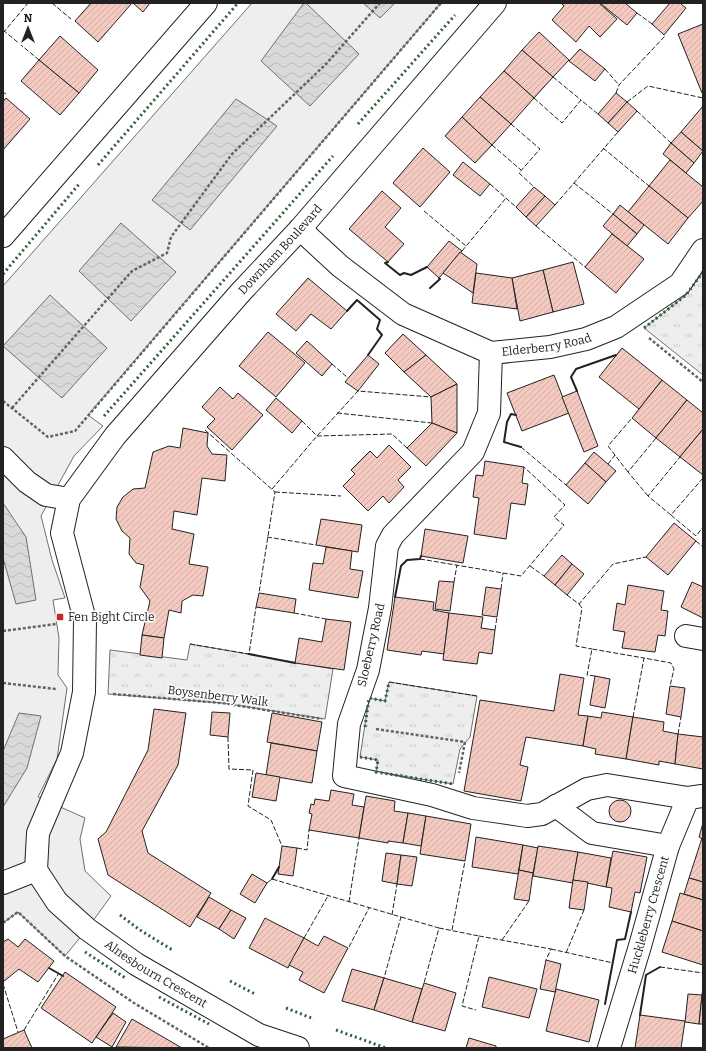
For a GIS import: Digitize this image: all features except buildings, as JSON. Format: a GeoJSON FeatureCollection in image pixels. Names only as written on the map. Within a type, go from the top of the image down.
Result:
{"type":"FeatureCollection","features":[{"type":"Feature","properties":{"kind":"street"},"geometry":{"type":"LineString","coordinates":[[3,236],[206,3]]}},
{"type":"Feature","properties":{"kind":"street","name":"Downham Boulevard"},"geometry":{"type":"LineString","coordinates":[[69,499],[115,436],[240,293],[300,229],[495,3]]}},
{"type":"Feature","properties":{"kind":"street","name":"Elderberry Road"},"geometry":{"type":"LineString","coordinates":[[300,229],[340,266],[403,314],[491,353],[550,347],[586,339],[616,327],[680,284],[703,250]]}},
{"type":"Feature","properties":{"kind":"street","name":"Sloeberry Road"},"geometry":{"type":"LineString","coordinates":[[491,353],[489,413],[473,452],[393,535],[387,546],[380,608],[368,670],[349,724],[344,776],[432,795],[473,808],[527,816],[542,814],[587,789],[607,785],[696,797]]}},
{"type":"Feature","properties":{"kind":"street"},"geometry":{"type":"LineString","coordinates":[[3,458],[27,482],[46,495],[69,499],[62,533],[85,620],[84,692],[72,753],[38,833],[36,870],[3,883]]}},
{"type":"Feature","properties":{"kind":"street","name":"Huckleberry Crescent"},"geometry":{"type":"LineString","coordinates":[[609,1048],[668,846],[696,797]]}},
{"type":"Feature","properties":{"kind":"street"},"geometry":{"type":"LineString","coordinates":[[556,806],[592,833],[668,846]]}},
{"type":"Feature","properties":{"kind":"street","name":"Alnesbourn Crescent"},"geometry":{"type":"LineString","coordinates":[[36,870],[57,902],[87,929],[136,964],[256,1042],[298,1048]]}},
{"type":"Feature","properties":{"kind":"path"},"geometry":{"type":"LineString","coordinates":[[12,408],[132,271],[167,253],[171,237],[232,154],[326,64],[380,3]]}},
{"type":"Feature","properties":{"kind":"path"},"geometry":{"type":"LineString","coordinates":[[3,402],[48,437],[75,431],[442,3]]}},
{"type":"Feature","properties":{"kind":"path"},"geometry":{"type":"LineString","coordinates":[[627,320],[703,382]]}},
{"type":"Feature","properties":{"kind":"path"},"geometry":{"type":"LineString","coordinates":[[3,631],[85,620]]}},
{"type":"Feature","properties":{"kind":"path","name":"Boysenberry Walk"},"geometry":{"type":"LineString","coordinates":[[3,683],[84,692],[222,703],[465,742],[456,802]]}},
{"type":"Feature","properties":{"kind":"path"},"geometry":{"type":"LineString","coordinates":[[3,923],[18,912],[64,956],[134,1003],[209,1048]]}},
{"type":"Feature","properties":{"kind":"green space"},"geometry":{"type":"Polygon","coordinates":[[[252,3],[441,3],[88,415],[103,426],[74,456],[41,516],[52,560],[65,598],[53,600],[59,638],[58,675],[67,688],[57,759],[38,797],[85,818],[80,839],[85,871],[111,896],[65,956],[18,912],[3,923],[3,286],[252,3]]]}},
{"type":"Feature","properties":{"kind":"green space"},"geometry":{"type":"Polygon","coordinates":[[[703,272],[703,375],[644,328],[686,295],[703,272]]]}},
{"type":"Feature","properties":{"kind":"green space"},"geometry":{"type":"Polygon","coordinates":[[[190,644],[333,669],[325,719],[222,703],[108,694],[110,650],[187,660],[190,644]]]}},
{"type":"Feature","properties":{"kind":"green space"},"geometry":{"type":"Polygon","coordinates":[[[389,682],[477,696],[470,737],[460,749],[453,784],[376,772],[378,760],[360,757],[369,698],[385,701],[389,682]]]}},
{"type":"Feature","properties":{"kind":"water"},"geometry":{"type":"Polygon","coordinates":[[[304,3],[306,3],[359,54],[310,106],[261,61],[304,3]]]}},
{"type":"Feature","properties":{"kind":"water"},"geometry":{"type":"Polygon","coordinates":[[[363,3],[395,3],[380,18],[363,3]]]}},
{"type":"Feature","properties":{"kind":"water"},"geometry":{"type":"Polygon","coordinates":[[[236,99],[277,126],[190,230],[152,200],[236,99]]]}},
{"type":"Feature","properties":{"kind":"water"},"geometry":{"type":"Polygon","coordinates":[[[121,223],[176,272],[131,321],[79,271],[121,223]]]}},
{"type":"Feature","properties":{"kind":"water"},"geometry":{"type":"Polygon","coordinates":[[[50,295],[107,348],[62,398],[3,346],[50,295]]]}},
{"type":"Feature","properties":{"kind":"water"},"geometry":{"type":"Polygon","coordinates":[[[3,503],[26,537],[36,600],[16,604],[3,558],[3,503]]]}},
{"type":"Feature","properties":{"kind":"water"},"geometry":{"type":"Polygon","coordinates":[[[19,713],[41,716],[27,768],[3,807],[3,751],[19,713]]]}},
{"type":"Feature","properties":{"kind":"hedge"},"geometry":{"type":"LineString","coordinates":[[98,165],[238,3]]}},
{"type":"Feature","properties":{"kind":"hedge"},"geometry":{"type":"LineString","coordinates":[[358,124],[455,15]]}},
{"type":"Feature","properties":{"kind":"hedge"},"geometry":{"type":"LineString","coordinates":[[104,416],[333,156]]}},
{"type":"Feature","properties":{"kind":"hedge"},"geometry":{"type":"LineString","coordinates":[[3,274],[80,183]]}},
{"type":"Feature","properties":{"kind":"hedge"},"geometry":{"type":"LineString","coordinates":[[644,328],[686,295],[703,272]]}},
{"type":"Feature","properties":{"kind":"hedge"},"geometry":{"type":"LineString","coordinates":[[365,727],[369,698],[385,701],[389,682]]}},
{"type":"Feature","properties":{"kind":"hedge"},"geometry":{"type":"LineString","coordinates":[[360,757],[378,760],[376,772],[453,784]]}},
{"type":"Feature","properties":{"kind":"hedge"},"geometry":{"type":"LineString","coordinates":[[120,915],[140,930],[174,951]]}},
{"type":"Feature","properties":{"kind":"hedge"},"geometry":{"type":"LineString","coordinates":[[85,952],[127,979]]}},
{"type":"Feature","properties":{"kind":"hedge"},"geometry":{"type":"LineString","coordinates":[[230,981],[255,994]]}},
{"type":"Feature","properties":{"kind":"hedge"},"geometry":{"type":"LineString","coordinates":[[159,997],[209,1024]]}},
{"type":"Feature","properties":{"kind":"hedge"},"geometry":{"type":"LineString","coordinates":[[286,1008],[314,1019]]}},
{"type":"Feature","properties":{"kind":"hedge"},"geometry":{"type":"LineString","coordinates":[[336,1030],[386,1048]]}},
{"type":"Feature","properties":{"kind":"fence"},"geometry":{"type":"LineString","coordinates":[[3,33],[28,3]]}},
{"type":"Feature","properties":{"kind":"fence"},"geometry":{"type":"LineString","coordinates":[[52,3],[71,19]]}},
{"type":"Feature","properties":{"kind":"fence"},"geometry":{"type":"LineString","coordinates":[[637,13],[652,24]]}},
{"type":"Feature","properties":{"kind":"fence"},"geometry":{"type":"LineString","coordinates":[[3,30],[39,60]]}},
{"type":"Feature","properties":{"kind":"fence"},"geometry":{"type":"LineString","coordinates":[[616,93],[619,85],[665,36],[664,35]]}},
{"type":"Feature","properties":{"kind":"fence"},"geometry":{"type":"LineString","coordinates":[[605,69],[619,85]]}},
{"type":"Feature","properties":{"kind":"fence"},"geometry":{"type":"LineString","coordinates":[[553,77],[581,100]]}},
{"type":"Feature","properties":{"kind":"fence"},"geometry":{"type":"LineString","coordinates":[[627,102],[648,86],[703,98]]}},
{"type":"Feature","properties":{"kind":"fence"},"geometry":{"type":"LineString","coordinates":[[534,98],[562,123],[581,100],[598,114]]}},
{"type":"Feature","properties":{"kind":"fence"},"geometry":{"type":"LineString","coordinates":[[637,111],[671,143]]}},
{"type":"Feature","properties":{"kind":"fence"},"geometry":{"type":"LineString","coordinates":[[511,124],[540,149],[519,173],[534,187]]}},
{"type":"Feature","properties":{"kind":"fence"},"geometry":{"type":"LineString","coordinates":[[555,205],[618,132]]}},
{"type":"Feature","properties":{"kind":"fence"},"geometry":{"type":"LineString","coordinates":[[492,145],[521,170]]}},
{"type":"Feature","properties":{"kind":"fence"},"geometry":{"type":"LineString","coordinates":[[603,148],[649,186]]}},
{"type":"Feature","properties":{"kind":"fence"},"geometry":{"type":"LineString","coordinates":[[574,183],[613,214]]}},
{"type":"Feature","properties":{"kind":"fence"},"geometry":{"type":"LineString","coordinates":[[490,184],[516,207]]}},
{"type":"Feature","properties":{"kind":"fence"},"geometry":{"type":"LineString","coordinates":[[462,251],[506,198]]}},
{"type":"Feature","properties":{"kind":"fence"},"geometry":{"type":"LineString","coordinates":[[424,211],[466,246]]}},
{"type":"Feature","properties":{"kind":"fence"},"geometry":{"type":"LineString","coordinates":[[536,226],[585,267]]}},
{"type":"Feature","properties":{"kind":"fence"},"geometry":{"type":"LineString","coordinates":[[332,364],[348,378]]}},
{"type":"Feature","properties":{"kind":"fence"},"geometry":{"type":"LineString","coordinates":[[272,489],[358,391],[431,397]]}},
{"type":"Feature","properties":{"kind":"fence"},"geometry":{"type":"LineString","coordinates":[[337,413],[432,423]]}},
{"type":"Feature","properties":{"kind":"fence"},"geometry":{"type":"LineString","coordinates":[[628,472],[608,446],[632,418]]}},
{"type":"Feature","properties":{"kind":"fence"},"geometry":{"type":"LineString","coordinates":[[302,421],[317,436],[392,434],[407,448]]}},
{"type":"Feature","properties":{"kind":"fence"},"geometry":{"type":"LineString","coordinates":[[205,430],[275,492],[259,593]]}},
{"type":"Feature","properties":{"kind":"fence"},"geometry":{"type":"LineString","coordinates":[[648,496],[628,472],[656,438]]}},
{"type":"Feature","properties":{"kind":"fence"},"geometry":{"type":"LineString","coordinates":[[521,447],[566,485]]}},
{"type":"Feature","properties":{"kind":"fence"},"geometry":{"type":"LineString","coordinates":[[608,464],[615,455]]}},
{"type":"Feature","properties":{"kind":"fence"},"geometry":{"type":"LineString","coordinates":[[671,515],[648,496],[680,457]]}},
{"type":"Feature","properties":{"kind":"fence"},"geometry":{"type":"LineString","coordinates":[[420,559],[521,576],[564,525],[554,517],[565,505],[524,467]]}},
{"type":"Feature","properties":{"kind":"fence"},"geometry":{"type":"LineString","coordinates":[[703,478],[671,515],[696,536],[703,527]]}},
{"type":"Feature","properties":{"kind":"fence"},"geometry":{"type":"LineString","coordinates":[[275,492],[341,496]]}},
{"type":"Feature","properties":{"kind":"fence"},"geometry":{"type":"LineString","coordinates":[[267,537],[316,545]]}},
{"type":"Feature","properties":{"kind":"fence"},"geometry":{"type":"LineString","coordinates":[[696,541],[703,547]]}},
{"type":"Feature","properties":{"kind":"fence"},"geometry":{"type":"LineString","coordinates":[[567,595],[579,604],[613,564],[646,557]]}},
{"type":"Feature","properties":{"kind":"fence"},"geometry":{"type":"LineString","coordinates":[[454,582],[457,565]]}},
{"type":"Feature","properties":{"kind":"fence"},"geometry":{"type":"LineString","coordinates":[[530,566],[544,576]]}},
{"type":"Feature","properties":{"kind":"fence"},"geometry":{"type":"LineString","coordinates":[[501,589],[503,573]]}},
{"type":"Feature","properties":{"kind":"fence"},"geometry":{"type":"LineString","coordinates":[[579,604],[582,608],[576,646],[592,649]]}},
{"type":"Feature","properties":{"kind":"fence"},"geometry":{"type":"LineString","coordinates":[[190,644],[249,654],[256,607]]}},
{"type":"Feature","properties":{"kind":"fence"},"geometry":{"type":"LineString","coordinates":[[294,613],[326,619]]}},
{"type":"Feature","properties":{"kind":"fence"},"geometry":{"type":"LineString","coordinates":[[495,630],[497,617]]}},
{"type":"Feature","properties":{"kind":"fence"},"geometry":{"type":"LineString","coordinates":[[595,676],[587,675],[592,649],[644,658]]}},
{"type":"Feature","properties":{"kind":"fence"},"geometry":{"type":"LineString","coordinates":[[633,717],[644,658],[671,663],[674,669],[670,686]]}},
{"type":"Feature","properties":{"kind":"fence"},"geometry":{"type":"LineString","coordinates":[[389,682],[477,696]]}},
{"type":"Feature","properties":{"kind":"fence"},"geometry":{"type":"LineString","coordinates":[[678,734],[681,717]]}},
{"type":"Feature","properties":{"kind":"fence"},"geometry":{"type":"LineString","coordinates":[[228,737],[229,769],[253,770],[248,806],[271,820],[282,846]]}},
{"type":"Feature","properties":{"kind":"fence"},"geometry":{"type":"LineString","coordinates":[[297,848],[307,850],[309,830]]}},
{"type":"Feature","properties":{"kind":"fence"},"geometry":{"type":"LineString","coordinates":[[349,902],[359,838]]}},
{"type":"Feature","properties":{"kind":"fence"},"geometry":{"type":"LineString","coordinates":[[452,930],[465,861]]}},
{"type":"Feature","properties":{"kind":"fence"},"geometry":{"type":"LineString","coordinates":[[267,883],[272,879],[401,917],[384,978]]}},
{"type":"Feature","properties":{"kind":"fence"},"geometry":{"type":"LineString","coordinates":[[392,915],[397,884]]}},
{"type":"Feature","properties":{"kind":"fence"},"geometry":{"type":"LineString","coordinates":[[304,938],[328,896]]}},
{"type":"Feature","properties":{"kind":"fence"},"geometry":{"type":"LineString","coordinates":[[502,940],[529,901]]}},
{"type":"Feature","properties":{"kind":"fence"},"geometry":{"type":"LineString","coordinates":[[349,947],[369,908]]}},
{"type":"Feature","properties":{"kind":"fence"},"geometry":{"type":"LineString","coordinates":[[566,953],[584,910]]}},
{"type":"Feature","properties":{"kind":"fence"},"geometry":{"type":"LineString","coordinates":[[401,917],[439,928],[424,983]]}},
{"type":"Feature","properties":{"kind":"fence"},"geometry":{"type":"LineString","coordinates":[[439,928],[479,936],[462,1006],[476,1010]]}},
{"type":"Feature","properties":{"kind":"fence"},"geometry":{"type":"LineString","coordinates":[[479,936],[551,949],[546,960]]}},
{"type":"Feature","properties":{"kind":"fence"},"geometry":{"type":"LineString","coordinates":[[551,949],[613,963]]}},
{"type":"Feature","properties":{"kind":"fence"},"geometry":{"type":"LineString","coordinates":[[660,967],[703,973]]}},
{"type":"Feature","properties":{"kind":"fence"},"geometry":{"type":"LineString","coordinates":[[24,1030],[59,973]]}},
{"type":"Feature","properties":{"kind":"fence"},"geometry":{"type":"LineString","coordinates":[[3,984],[18,1032]]}},
{"type":"Feature","properties":{"kind":"fence"},"geometry":{"type":"LineString","coordinates":[[702,995],[703,987]]}},
{"type":"Feature","properties":{"kind":"wall"},"geometry":{"type":"LineString","coordinates":[[388,262],[385,263],[400,275],[404,273],[411,275],[427,267]]}},
{"type":"Feature","properties":{"kind":"wall"},"geometry":{"type":"LineString","coordinates":[[430,288],[440,279],[439,278]]}},
{"type":"Feature","properties":{"kind":"wall"},"geometry":{"type":"LineString","coordinates":[[347,311],[357,300],[380,320],[377,329],[382,335],[368,355]]}},
{"type":"Feature","properties":{"kind":"wall"},"geometry":{"type":"LineString","coordinates":[[577,391],[571,377],[576,369],[616,355]]}},
{"type":"Feature","properties":{"kind":"wall"},"geometry":{"type":"LineString","coordinates":[[516,415],[511,414],[507,422],[504,442],[521,447]]}},
{"type":"Feature","properties":{"kind":"wall"},"geometry":{"type":"LineString","coordinates":[[395,597],[401,566],[407,560],[420,559],[421,556]]}},
{"type":"Feature","properties":{"kind":"wall"},"geometry":{"type":"LineString","coordinates":[[249,654],[295,663]]}},
{"type":"Feature","properties":{"kind":"wall"},"geometry":{"type":"LineString","coordinates":[[272,879],[279,867]]}},
{"type":"Feature","properties":{"kind":"wall"},"geometry":{"type":"LineString","coordinates":[[605,1004],[617,940],[625,939],[631,912]]}},
{"type":"Feature","properties":{"kind":"wall"},"geometry":{"type":"LineString","coordinates":[[640,1015],[646,975],[660,967]]}},
{"type":"Feature","properties":{"kind":"wall"},"geometry":{"type":"LineString","coordinates":[[49,968],[63,976]]}},
{"type":"Feature","properties":{"kind":"place","name":"Fen Bight Circle"},"geometry":{"type":"Point","coordinates":[60,617]}}]}
